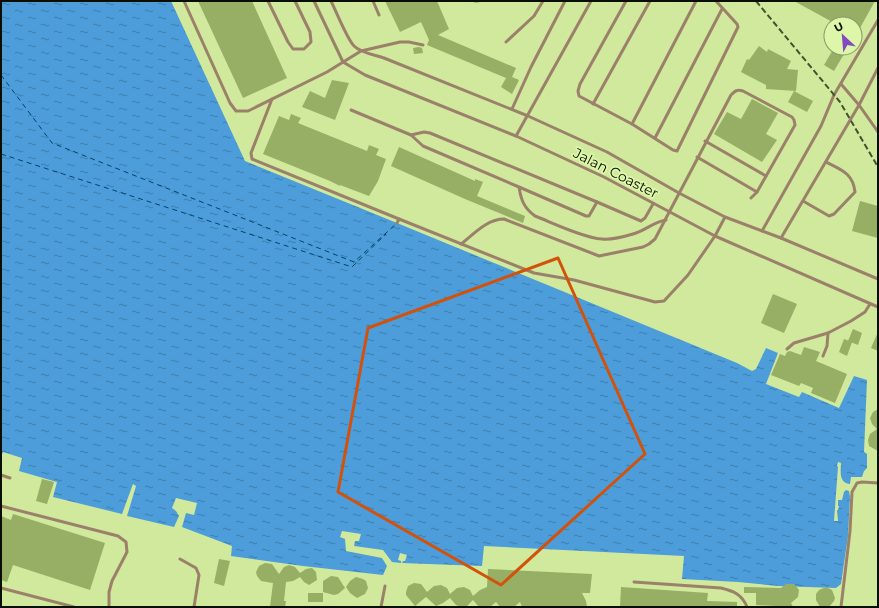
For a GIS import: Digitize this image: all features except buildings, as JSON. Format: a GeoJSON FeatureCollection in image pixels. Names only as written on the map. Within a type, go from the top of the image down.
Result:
{"type":"FeatureCollection","features":[{"type":"Feature","properties":{"kind":"lane"},"geometry":{"type":"LineString","coordinates":[[184,1],[230,103],[236,111],[248,111],[343,62],[361,51],[400,42],[423,45]]}},
{"type":"Feature","properties":{"kind":"lane"},"geometry":{"type":"LineString","coordinates":[[268,1],[288,42],[293,49],[304,49],[311,42],[310,32],[295,1]]}},
{"type":"Feature","properties":{"kind":"lane"},"geometry":{"type":"LineString","coordinates":[[314,1],[343,62]]}},
{"type":"Feature","properties":{"kind":"lane"},"geometry":{"type":"LineString","coordinates":[[331,1],[350,41],[354,47],[361,51]]}},
{"type":"Feature","properties":{"kind":"lane"},"geometry":{"type":"LineString","coordinates":[[373,1],[379,15]]}},
{"type":"Feature","properties":{"kind":"lane"},"geometry":{"type":"LineString","coordinates":[[506,42],[534,16],[543,1]]}},
{"type":"Feature","properties":{"kind":"lane"},"geometry":{"type":"LineString","coordinates":[[512,109],[530,67],[565,1]]}},
{"type":"Feature","properties":{"kind":"lane"},"geometry":{"type":"LineString","coordinates":[[516,136],[591,1]]}},
{"type":"Feature","properties":{"kind":"lane"},"geometry":{"type":"LineString","coordinates":[[626,1],[580,84],[578,91],[579,96],[632,124],[673,150],[677,151],[738,27],[716,1]]}},
{"type":"Feature","properties":{"kind":"lane"},"geometry":{"type":"LineString","coordinates":[[593,104],[650,1]]}},
{"type":"Feature","properties":{"kind":"lane"},"geometry":{"type":"LineString","coordinates":[[632,124],[696,1]]}},
{"type":"Feature","properties":{"kind":"lane"},"geometry":{"type":"LineString","coordinates":[[655,138],[722,9]]}},
{"type":"Feature","properties":{"kind":"lane"},"geometry":{"type":"LineString","coordinates":[[762,231],[821,126],[834,95],[878,20]]}},
{"type":"Feature","properties":{"kind":"lane","name":"Jalan Coaster"},"geometry":{"type":"LineString","coordinates":[[361,51],[384,58],[528,116],[607,152],[725,217],[781,238],[878,279]]}},
{"type":"Feature","properties":{"kind":"lane","name":"Jalan Coaster"},"geometry":{"type":"LineString","coordinates":[[343,62],[372,78],[516,136],[604,177],[669,213],[715,236],[878,307]]}},
{"type":"Feature","properties":{"kind":"lane"},"geometry":{"type":"LineString","coordinates":[[781,238],[859,105],[878,68]]}},
{"type":"Feature","properties":{"kind":"lane"},"geometry":{"type":"LineString","coordinates":[[841,84],[859,105],[878,132]]}},
{"type":"Feature","properties":{"kind":"lane"},"geometry":{"type":"LineString","coordinates":[[461,244],[488,222],[495,219],[504,218],[599,256],[643,247],[650,244],[655,239],[666,220],[705,142],[731,95],[736,90],[743,91],[792,117],[795,125],[757,192],[751,198]]}},
{"type":"Feature","properties":{"kind":"lane"},"geometry":{"type":"LineString","coordinates":[[272,99],[251,153],[252,159],[398,221],[534,273],[574,280],[655,302],[664,301],[688,275],[715,236],[725,217]]}},
{"type":"Feature","properties":{"kind":"lane"},"geometry":{"type":"LineString","coordinates":[[351,110],[411,135],[423,146],[586,216],[589,216],[597,202]]}},
{"type":"Feature","properties":{"kind":"lane"},"geometry":{"type":"LineString","coordinates":[[411,135],[424,132],[430,133],[641,221],[645,218],[653,204]]}},
{"type":"Feature","properties":{"kind":"lane"},"geometry":{"type":"LineString","coordinates":[[705,142],[766,176]]}},
{"type":"Feature","properties":{"kind":"lane"},"geometry":{"type":"LineString","coordinates":[[697,157],[757,192]]}},
{"type":"Feature","properties":{"kind":"lane"},"geometry":{"type":"LineString","coordinates":[[803,201],[829,216],[834,214],[855,192],[854,183],[849,175],[826,162]]}},
{"type":"Feature","properties":{"kind":"lane"},"geometry":{"type":"LineString","coordinates":[[519,187],[522,200],[528,211],[536,216],[592,237],[603,239],[632,234],[644,231],[657,222],[666,220]]}},
{"type":"Feature","properties":{"kind":"lane"},"geometry":{"type":"LineString","coordinates":[[787,349],[794,343],[828,333],[865,312],[870,304]]}},
{"type":"Feature","properties":{"kind":"lane"},"geometry":{"type":"LineString","coordinates":[[822,356],[827,346],[828,333]]}},
{"type":"Feature","properties":{"kind":"lane"},"geometry":{"type":"LineString","coordinates":[[1,475],[10,478]]}},
{"type":"Feature","properties":{"kind":"lane"},"geometry":{"type":"LineString","coordinates":[[841,607],[850,531],[852,492],[857,483],[878,483]]}},
{"type":"Feature","properties":{"kind":"lane"},"geometry":{"type":"LineString","coordinates":[[1,506],[118,536],[126,542],[127,552],[112,581],[109,592],[109,607]]}},
{"type":"Feature","properties":{"kind":"lane"},"geometry":{"type":"LineString","coordinates":[[180,559],[196,568],[199,575],[194,607]]}},
{"type":"Feature","properties":{"kind":"lane"},"geometry":{"type":"LineString","coordinates":[[634,582],[721,588],[735,592],[744,600],[747,607]]}},
{"type":"Feature","properties":{"kind":"lane"},"geometry":{"type":"LineString","coordinates":[[382,607],[385,586]]}},
{"type":"Feature","properties":{"kind":"lane"},"geometry":{"type":"LineString","coordinates":[[1,588],[74,607]]}},
{"type":"Feature","properties":{"kind":"highlighted area"},"geometry":{"type":"Polygon","coordinates":[[[558,258],[645,454],[501,585],[338,492],[368,328],[558,258]]]}},
{"type":"Feature","properties":{"kind":"water"},"geometry":{"type":"Polygon","coordinates":[[[1,1],[171,1],[245,161],[737,363],[752,371],[756,369],[766,348],[778,353],[766,384],[799,397],[802,392],[839,408],[854,376],[867,380],[864,452],[867,454],[867,468],[862,477],[851,477],[850,484],[846,483],[842,479],[841,463],[838,462],[837,466],[834,521],[838,521],[838,500],[842,500],[846,490],[849,491],[850,497],[848,536],[841,584],[836,588],[778,586],[682,579],[684,556],[484,546],[482,566],[402,563],[405,561],[407,555],[400,553],[398,560],[401,561],[401,563],[392,562],[383,550],[354,546],[355,541],[359,541],[361,534],[342,531],[340,537],[345,539],[346,551],[382,558],[387,566],[383,575],[231,556],[232,546],[182,527],[186,513],[194,515],[197,503],[176,498],[172,508],[179,516],[174,527],[127,516],[136,486],[133,484],[122,514],[53,497],[57,482],[19,471],[22,458],[3,452],[1,456],[1,1]]]}},
{"type":"Feature","properties":{"kind":"ferry route"},"geometry":{"type":"LineString","coordinates":[[1,75],[52,143],[354,262],[396,224]]}},
{"type":"Feature","properties":{"kind":"ferry route"},"geometry":{"type":"LineString","coordinates":[[1,154],[352,267],[386,234]]}},
{"type":"Feature","properties":{"kind":"railway"},"geometry":{"type":"LineString","coordinates":[[756,1],[840,102],[878,167]]}}]}
